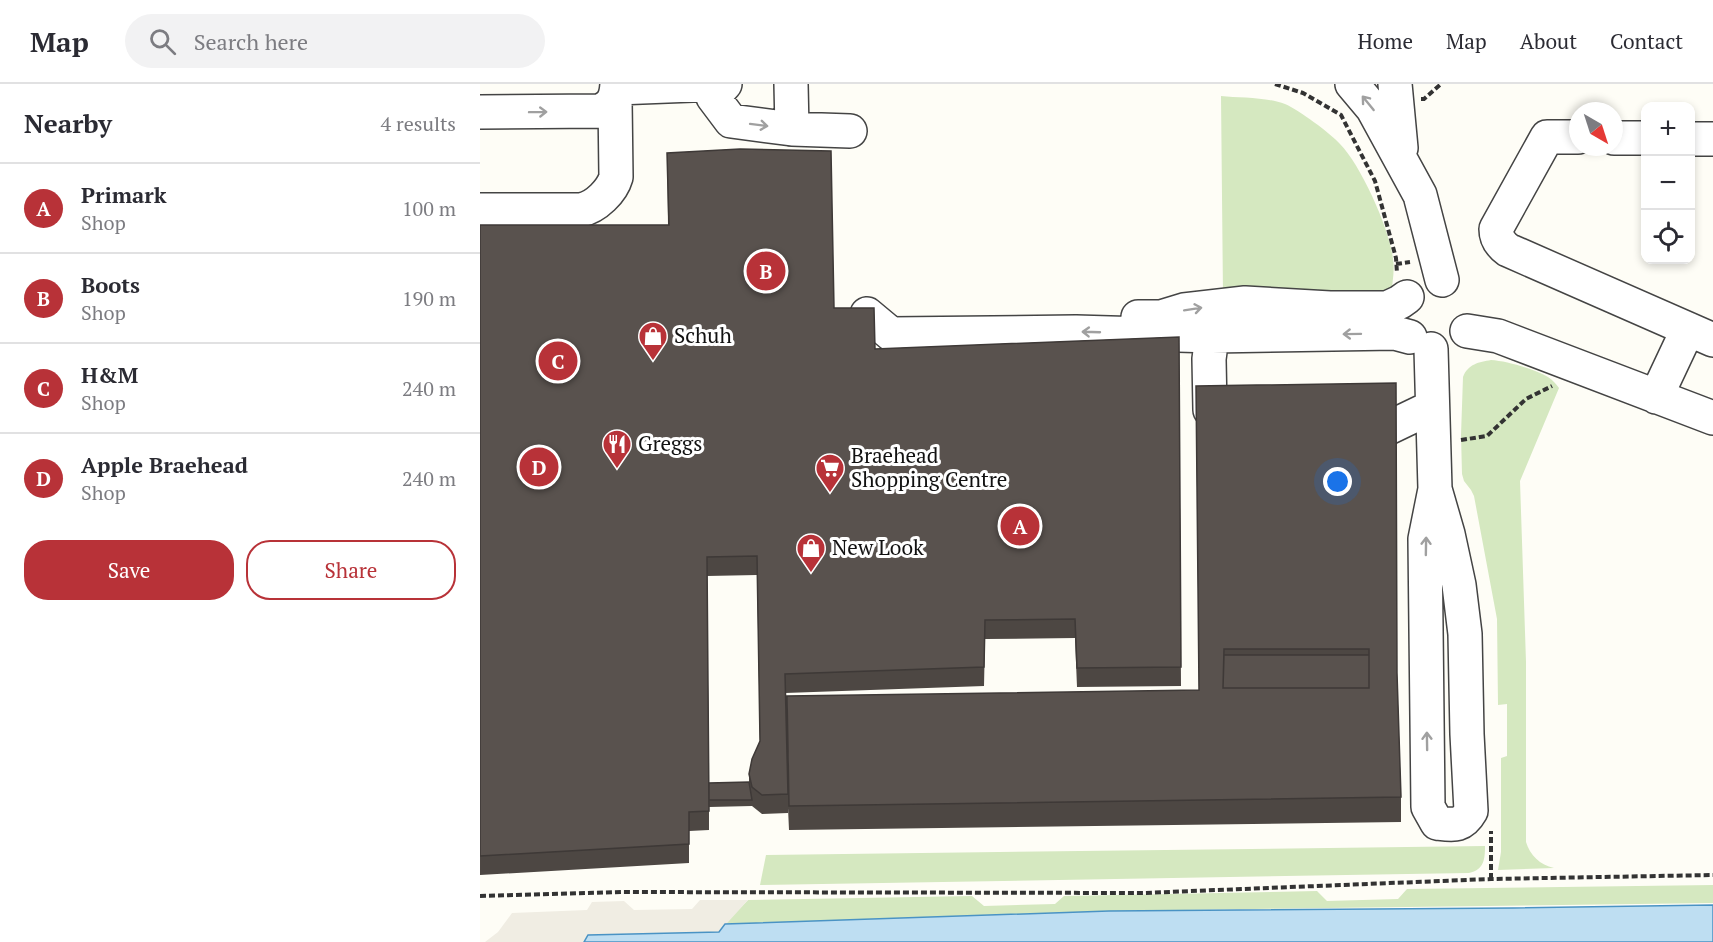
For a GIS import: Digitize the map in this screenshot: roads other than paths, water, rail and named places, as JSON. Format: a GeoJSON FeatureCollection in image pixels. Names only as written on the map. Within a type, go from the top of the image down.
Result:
{"type":"FeatureCollection","features":[{"type":"Feature","properties":{"kind":"lane"},"geometry":{"type":"LineString","coordinates":[[616,91],[718,84]]}},
{"type":"Feature","properties":{"kind":"lane"},"geometry":{"type":"LineString","coordinates":[[725,84],[713,97],[731,121],[792,129],[850,131]]}},
{"type":"Feature","properties":{"kind":"lane"},"geometry":{"type":"LineString","coordinates":[[791,84],[792,129]]}},
{"type":"Feature","properties":{"kind":"lane"},"geometry":{"type":"LineString","coordinates":[[1352,84],[1373,109],[1420,195],[1442,280]]}},
{"type":"Feature","properties":{"kind":"lane"},"geometry":{"type":"LineString","coordinates":[[1395,84],[1402,161]]}},
{"type":"Feature","properties":{"kind":"lane"},"geometry":{"type":"LineString","coordinates":[[480,112],[600,111],[607,108],[616,91]]}},
{"type":"Feature","properties":{"kind":"lane"},"geometry":{"type":"LineString","coordinates":[[480,210],[581,210],[591,206],[609,191],[616,177],[616,91]]}},
{"type":"Feature","properties":{"kind":"lane"},"geometry":{"type":"LineString","coordinates":[[1569,137],[1547,137],[1496,229],[1497,236],[1508,250],[1700,335],[1656,397]]}},
{"type":"Feature","properties":{"kind":"lane"},"geometry":{"type":"LineString","coordinates":[[1623,138],[1641,138]]}},
{"type":"Feature","properties":{"kind":"lane"},"geometry":{"type":"LineString","coordinates":[[1695,139],[1713,139]]}},
{"type":"Feature","properties":{"kind":"lane"},"geometry":{"type":"LineString","coordinates":[[867,314],[891,334],[1076,332],[1212,336],[1395,333],[1442,349],[1461,340],[1471,320],[1471,309],[1468,299],[1461,290],[1442,280],[1431,280],[1413,289],[1402,287]]}},
{"type":"Feature","properties":{"kind":"lane"},"geometry":{"type":"LineString","coordinates":[[1136,317],[1161,318],[1184,310],[1245,303],[1329,308],[1387,308],[1400,302],[1402,287]]}},
{"type":"Feature","properties":{"kind":"lane"},"geometry":{"type":"LineString","coordinates":[[1402,287],[1402,318],[1405,328],[1421,343],[1432,407],[1435,489],[1425,538],[1412,693],[1428,793],[1428,807],[1437,823],[1453,825],[1466,821],[1471,811],[1467,734],[1466,634],[1457,575],[1435,489]]}},
{"type":"Feature","properties":{"kind":"lane"},"geometry":{"type":"LineString","coordinates":[[1467,331],[1498,336],[1656,397],[1712,415]]}},
{"type":"Feature","properties":{"kind":"lane"},"geometry":{"type":"LineString","coordinates":[[1210,410],[1209,359],[1212,336]]}},
{"type":"Feature","properties":{"kind":"lane"},"geometry":{"type":"LineString","coordinates":[[1380,432],[1432,407]]}},
{"type":"Feature","properties":{"kind":"lane"},"geometry":{"type":"LineString","coordinates":[[1412,693],[1439,682],[1448,673],[1466,634]]}},
{"type":"Feature","properties":{"kind":"water"},"geometry":{"type":"Polygon","coordinates":[[[1713,905],[1713,942],[584,942],[588,935],[719,932],[725,924],[1109,911],[1713,905]]]}},
{"type":"Feature","properties":{"kind":"place","name":"Boots"},"geometry":{"type":"Point","coordinates":[766,271]}},
{"type":"Feature","properties":{"kind":"place","name":"H&M"},"geometry":{"type":"Point","coordinates":[558,361]}},
{"type":"Feature","properties":{"kind":"place","name":"Schuh"},"geometry":{"type":"Point","coordinates":[653,362]}},
{"type":"Feature","properties":{"kind":"place","name":"Apple Braehead"},"geometry":{"type":"Point","coordinates":[539,467]}},
{"type":"Feature","properties":{"kind":"place","name":"Greggs"},"geometry":{"type":"Point","coordinates":[617,470]}},
{"type":"Feature","properties":{"kind":"place","name":"Braehead Shopping Centre"},"geometry":{"type":"Point","coordinates":[830,494]}},
{"type":"Feature","properties":{"kind":"place","name":"Primark"},"geometry":{"type":"Point","coordinates":[1020,526]}},
{"type":"Feature","properties":{"kind":"place","name":"New Look"},"geometry":{"type":"Point","coordinates":[811,574]}}]}
